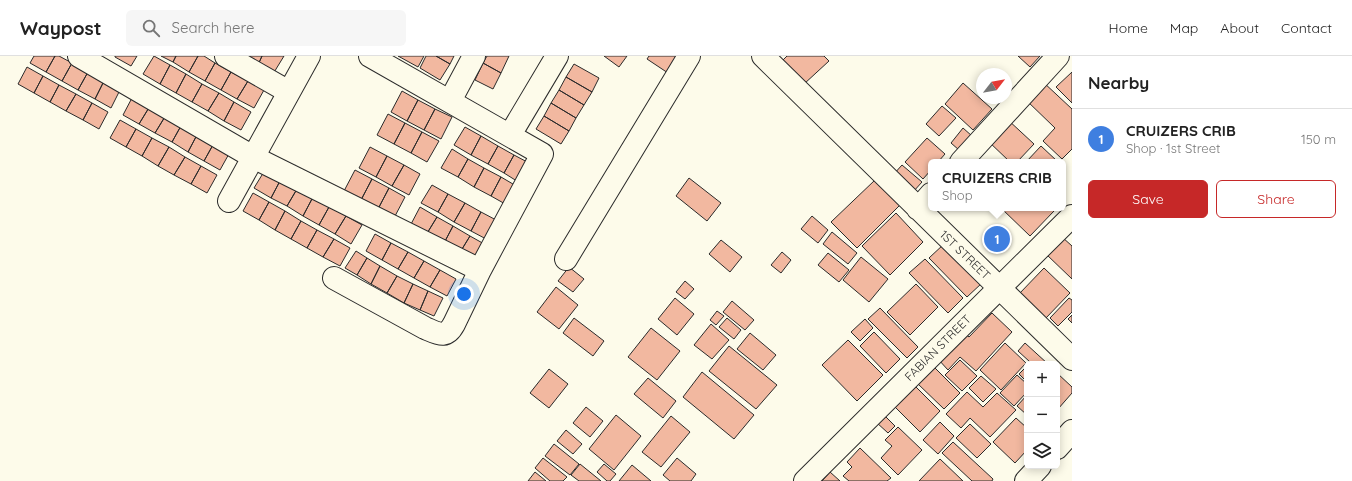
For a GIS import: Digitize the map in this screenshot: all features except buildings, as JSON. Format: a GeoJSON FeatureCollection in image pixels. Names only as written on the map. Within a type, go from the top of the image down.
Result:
{"type":"FeatureCollection","features":[{"type":"Feature","properties":{"kind":"street"},"geometry":{"type":"LineString","coordinates":[[79,56],[253,157],[480,270]]}},
{"type":"Feature","properties":{"kind":"street"},"geometry":{"type":"LineString","coordinates":[[226,56],[289,92]]}},
{"type":"Feature","properties":{"kind":"street"},"geometry":{"type":"LineString","coordinates":[[229,201],[308,56]]}},
{"type":"Feature","properties":{"kind":"street"},"geometry":{"type":"LineString","coordinates":[[450,101],[474,56]]}},
{"type":"Feature","properties":{"kind":"street"},"geometry":{"type":"LineString","coordinates":[[510,135],[557,56]]}},
{"type":"Feature","properties":{"kind":"street"},"geometry":{"type":"LineString","coordinates":[[566,259],[688,56]]}},
{"type":"Feature","properties":{"kind":"street","name":"1ST STREET"},"geometry":{"type":"LineString","coordinates":[[763,56],[807,100],[924,201]]}},
{"type":"Feature","properties":{"kind":"street"},"geometry":{"type":"LineString","coordinates":[[964,159],[1058,56]]}},
{"type":"Feature","properties":{"kind":"street"},"geometry":{"type":"LineString","coordinates":[[334,278],[425,328],[439,334],[444,334],[450,330],[480,270],[542,154],[450,101],[380,58]]}},
{"type":"Feature","properties":{"kind":"street","name":"1ST STREET"},"geometry":{"type":"LineString","coordinates":[[933,211],[999,288],[1072,359]]}},
{"type":"Feature","properties":{"kind":"street","name":"FABIAN STREET"},"geometry":{"type":"LineString","coordinates":[[805,481],[1072,216]]}},
{"type":"Feature","properties":{"kind":"street"},"geometry":{"type":"LineString","coordinates":[[1060,445],[1072,432]]}},
{"type":"Feature","properties":{"kind":"street"},"geometry":{"type":"LineString","coordinates":[[1026,481],[1037,469]]}},
{"type":"Feature","properties":{"kind":"place","name":"CRUIZERS CRIB"},"geometry":{"type":"Point","coordinates":[997,239]}}]}
